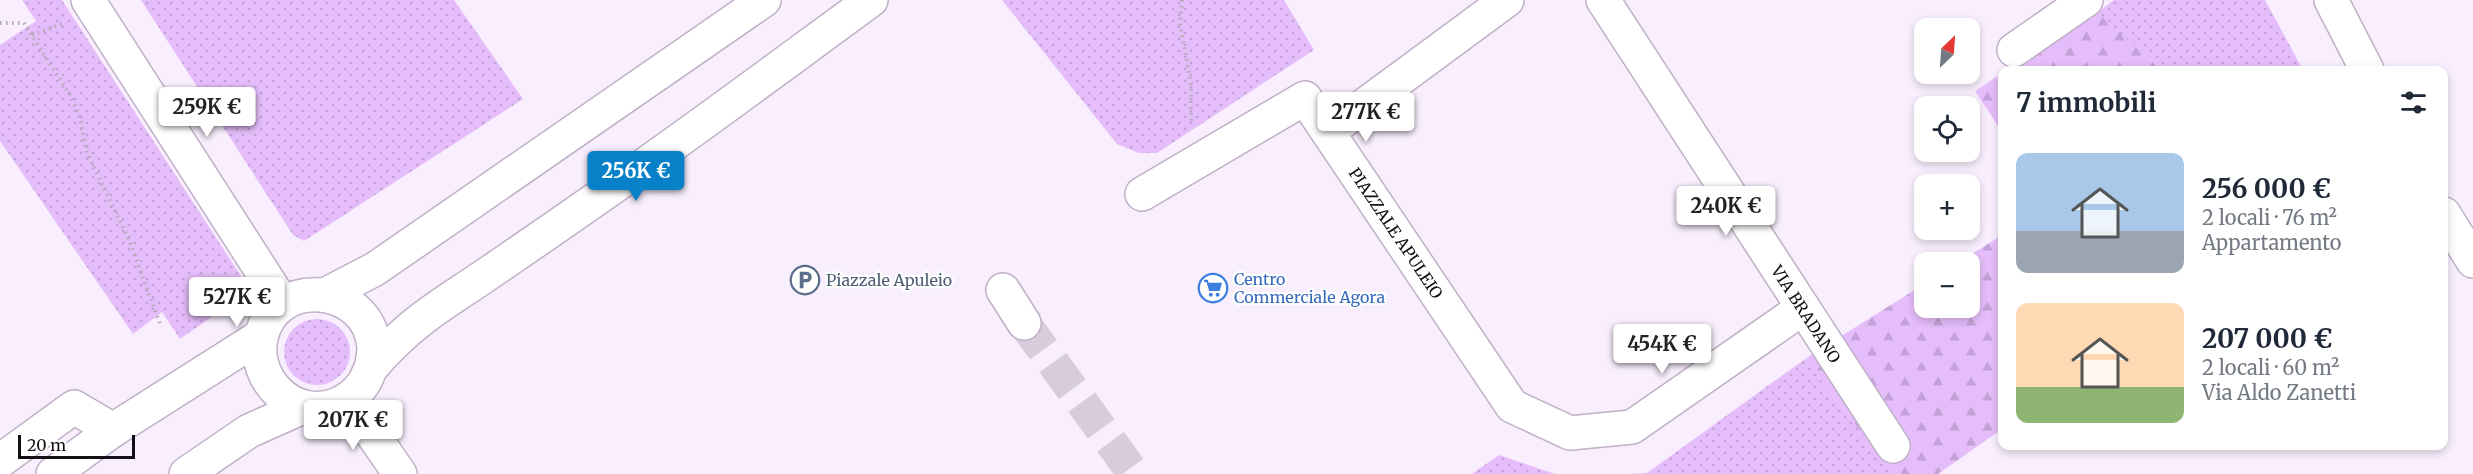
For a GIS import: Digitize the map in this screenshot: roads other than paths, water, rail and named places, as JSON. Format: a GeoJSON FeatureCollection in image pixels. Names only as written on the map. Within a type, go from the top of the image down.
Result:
{"type":"FeatureCollection","features":[{"type":"Feature","properties":{"kind":"street"},"geometry":{"type":"LineString","coordinates":[[325,295],[375,269],[764,0]]}},
{"type":"Feature","properties":{"kind":"street"},"geometry":{"type":"LineString","coordinates":[[372,367],[374,347],[369,329],[358,312],[343,300],[310,294],[283,304],[266,324],[261,336],[259,354],[263,372],[272,387],[286,399],[303,406],[319,408],[334,406],[348,399],[363,385],[372,367],[417,323],[633,173],[871,0]]}},
{"type":"Feature","properties":{"kind":"street"},"geometry":{"type":"LineString","coordinates":[[1328,132],[1508,0]]}},
{"type":"Feature","properties":{"kind":"street","name":"VIA BRADANO"},"geometry":{"type":"LineString","coordinates":[[1603,0],[1893,446]]}},
{"type":"Feature","properties":{"kind":"street"},"geometry":{"type":"LineString","coordinates":[[2014,50],[2086,0]]}},
{"type":"Feature","properties":{"kind":"street"},"geometry":{"type":"LineString","coordinates":[[2331,0],[2365,66]]}},
{"type":"Feature","properties":{"kind":"street"},"geometry":{"type":"LineString","coordinates":[[79,11],[283,304]]}},
{"type":"Feature","properties":{"kind":"street","name":"PIAZZALE APULEIO"},"geometry":{"type":"LineString","coordinates":[[1142,194],[1305,98],[1512,406],[1570,433],[1632,427],[1803,308]]}},
{"type":"Feature","properties":{"kind":"street"},"geometry":{"type":"LineString","coordinates":[[2448,220],[2473,261]]}},
{"type":"Feature","properties":{"kind":"street"},"geometry":{"type":"LineString","coordinates":[[1003,290],[1024,323]]}},
{"type":"Feature","properties":{"kind":"street"},"geometry":{"type":"LineString","coordinates":[[53,474],[113,430],[261,336]]}},
{"type":"Feature","properties":{"kind":"street"},"geometry":{"type":"LineString","coordinates":[[348,399],[400,474]]}},
{"type":"Feature","properties":{"kind":"street"},"geometry":{"type":"LineString","coordinates":[[186,474],[249,431],[303,406]]}},
{"type":"Feature","properties":{"kind":"street"},"geometry":{"type":"LineString","coordinates":[[0,461],[74,407],[113,430]]}},
{"type":"Feature","properties":{"kind":"tunnel"},"geometry":{"type":"LineString","coordinates":[[1024,323],[1134,474]]}},
{"type":"Feature","properties":{"kind":"place","name":"Piazzale Apuleio"},"geometry":{"type":"Point","coordinates":[805,280]}},
{"type":"Feature","properties":{"kind":"place","name":"Centro Commerciale Agora"},"geometry":{"type":"Point","coordinates":[1213,288]}}]}
